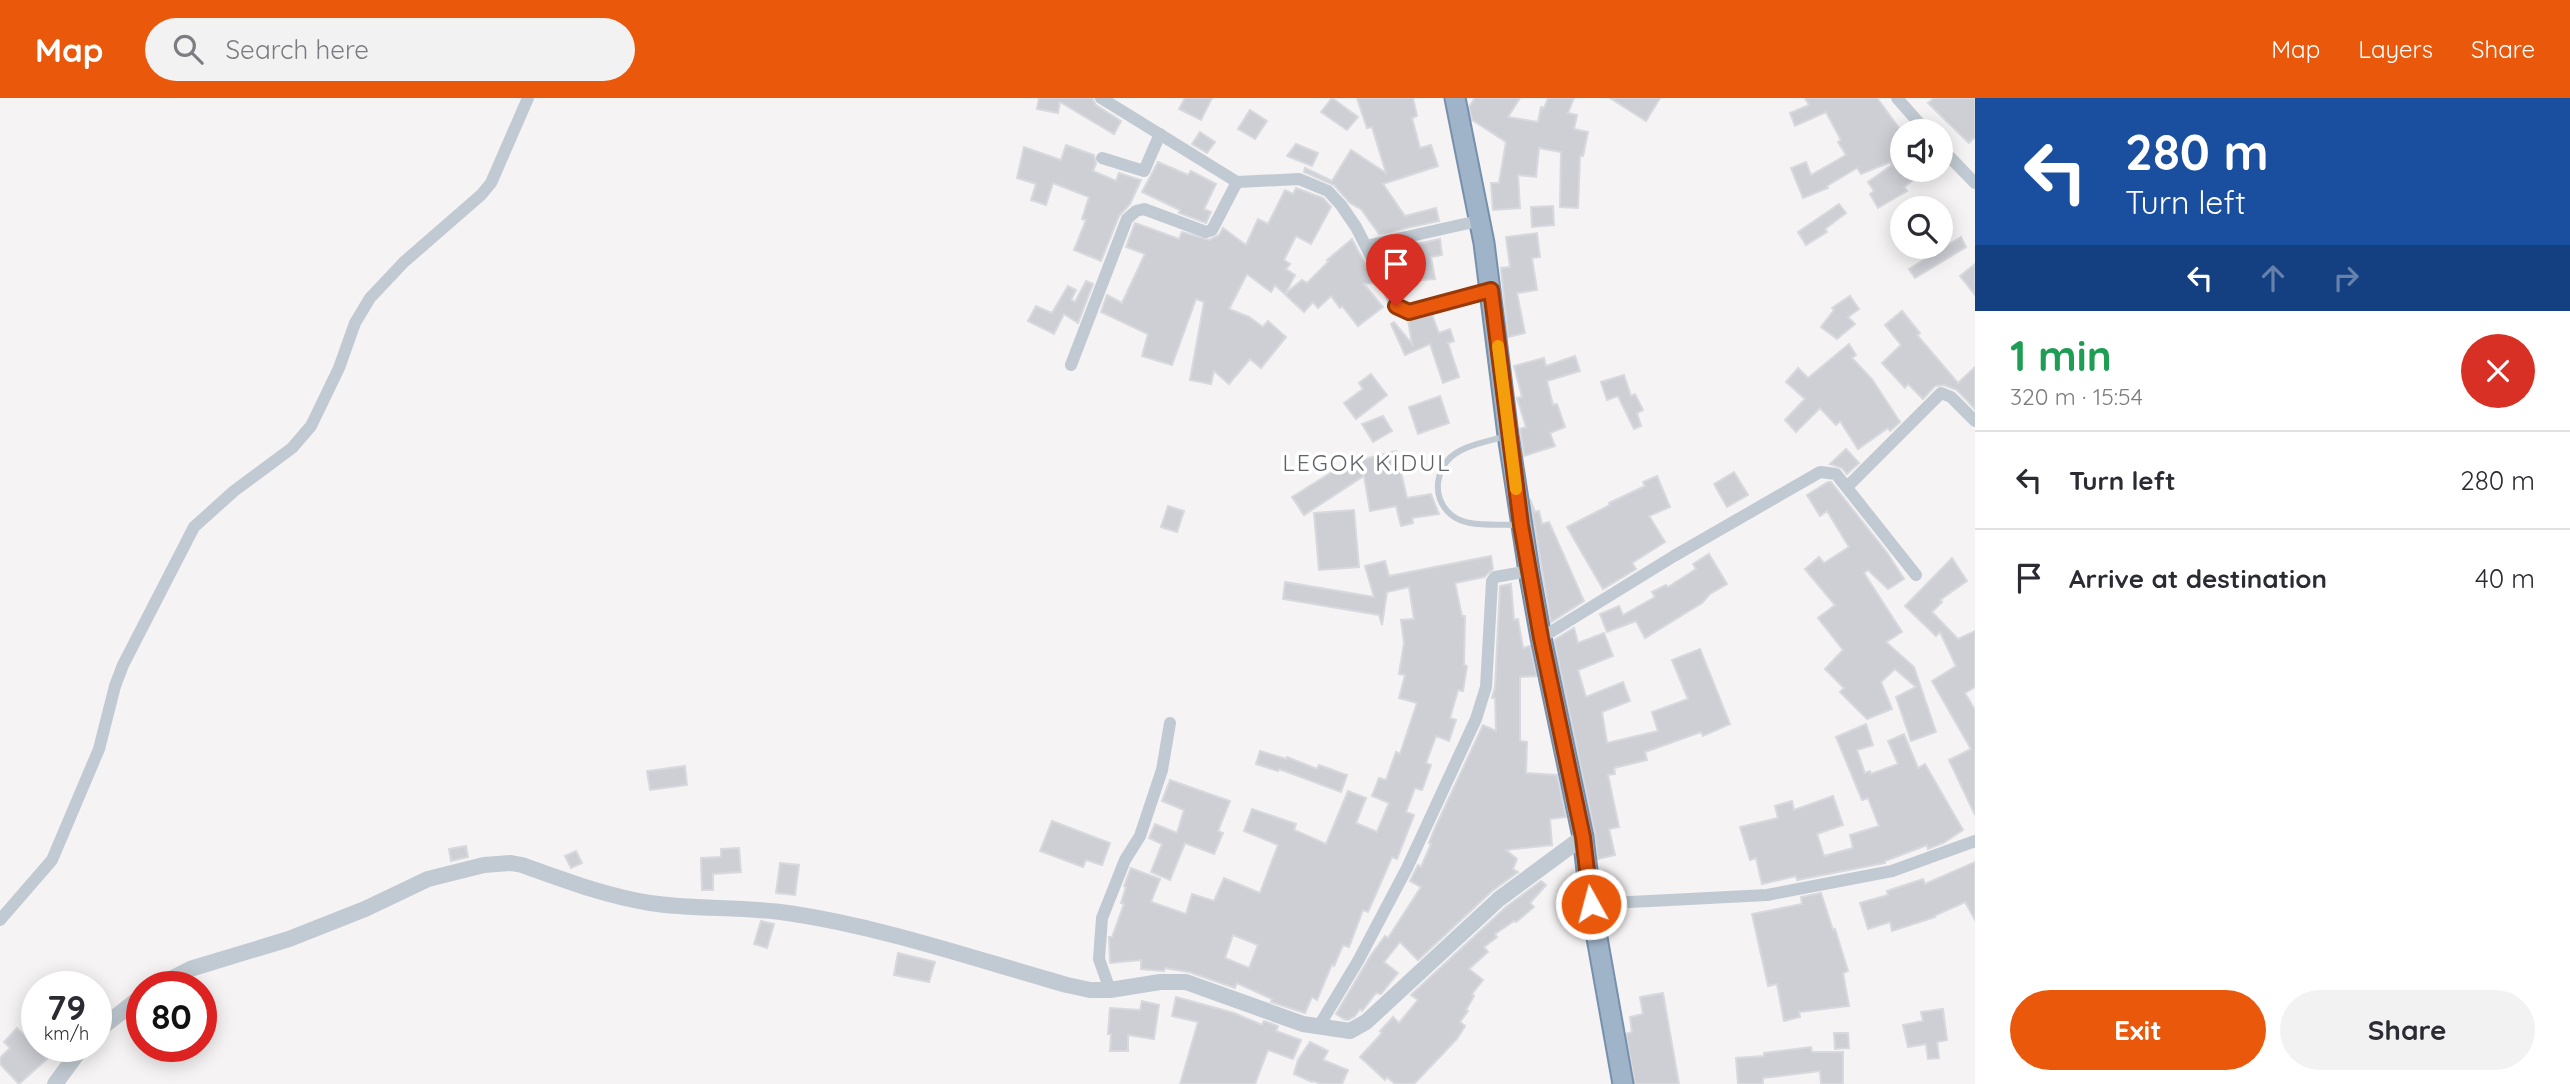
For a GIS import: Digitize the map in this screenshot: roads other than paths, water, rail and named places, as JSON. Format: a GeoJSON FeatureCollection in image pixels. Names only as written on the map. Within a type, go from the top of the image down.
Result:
{"type":"FeatureCollection","features":[{"type":"Feature","properties":{"kind":"highway"},"geometry":{"type":"LineString","coordinates":[[1455,98],[1491,290],[1521,525],[1541,638],[1583,837],[1591,904],[1623,1084]]}},
{"type":"Feature","properties":{"kind":"street"},"geometry":{"type":"LineString","coordinates":[[0,919],[52,860],[99,749],[123,665],[194,527],[234,491],[292,448],[311,426],[339,368],[355,323],[370,298],[404,262],[481,195],[491,183],[528,98]]}},
{"type":"Feature","properties":{"kind":"street"},"geometry":{"type":"LineString","coordinates":[[1101,98],[1237,182],[1291,179],[1313,183],[1328,191],[1341,205],[1366,246],[1396,306],[1402,310],[1409,312],[1491,290]]}},
{"type":"Feature","properties":{"kind":"street"},"geometry":{"type":"LineString","coordinates":[[1897,98],[1915,119]]}},
{"type":"Feature","properties":{"kind":"street"},"geometry":{"type":"LineString","coordinates":[[1102,158],[1144,171],[1160,134]]}},
{"type":"Feature","properties":{"kind":"street"},"geometry":{"type":"LineString","coordinates":[[1953,160],[1975,183]]}},
{"type":"Feature","properties":{"kind":"street"},"geometry":{"type":"LineString","coordinates":[[1071,365],[1127,219],[1136,211],[1144,209],[1206,232],[1212,230],[1237,182]]}},
{"type":"Feature","properties":{"kind":"street"},"geometry":{"type":"LineString","coordinates":[[1366,246],[1478,221]]}},
{"type":"Feature","properties":{"kind":"street"},"geometry":{"type":"LineString","coordinates":[[1847,487],[1941,393],[1951,397],[1975,421]]}},
{"type":"Feature","properties":{"kind":"street"},"geometry":{"type":"LineString","coordinates":[[1541,638],[1820,471],[1836,474],[1916,575]]}},
{"type":"Feature","properties":{"kind":"street"},"geometry":{"type":"LineString","coordinates":[[1319,1026],[1359,961],[1408,868],[1476,719],[1486,687],[1492,582],[1495,577],[1529,571]]}},
{"type":"Feature","properties":{"kind":"street"},"geometry":{"type":"LineString","coordinates":[[1110,990],[1099,959],[1102,918],[1125,860],[1144,824],[1162,770],[1170,723]]}},
{"type":"Feature","properties":{"kind":"street"},"geometry":{"type":"LineString","coordinates":[[186,971],[289,939],[365,909],[428,879],[457,870],[511,863],[522,864],[603,893],[650,902],[707,909],[787,913],[858,926],[1067,985],[1110,990],[1160,982],[1186,982],[1303,1024],[1350,1031],[1359,1028],[1499,899],[1583,837]]}},
{"type":"Feature","properties":{"kind":"street"},"geometry":{"type":"LineString","coordinates":[[1591,904],[1767,895],[1892,871],[1975,841]]}},
{"type":"Feature","properties":{"kind":"street"},"geometry":{"type":"LineString","coordinates":[[112,1019],[126,1009]]}},
{"type":"Feature","properties":{"kind":"street"},"geometry":{"type":"LineString","coordinates":[[55,1084],[71,1062]]}},
{"type":"Feature","properties":{"kind":"lane"},"geometry":{"type":"LineString","coordinates":[[1508,435],[1466,448],[1448,461],[1438,482],[1438,499],[1446,512],[1470,523],[1521,525]]}},
{"type":"Feature","properties":{"kind":"district","name":"LEGOK KIDUL"},"geometry":{"type":"Point","coordinates":[1367,462]}}]}
